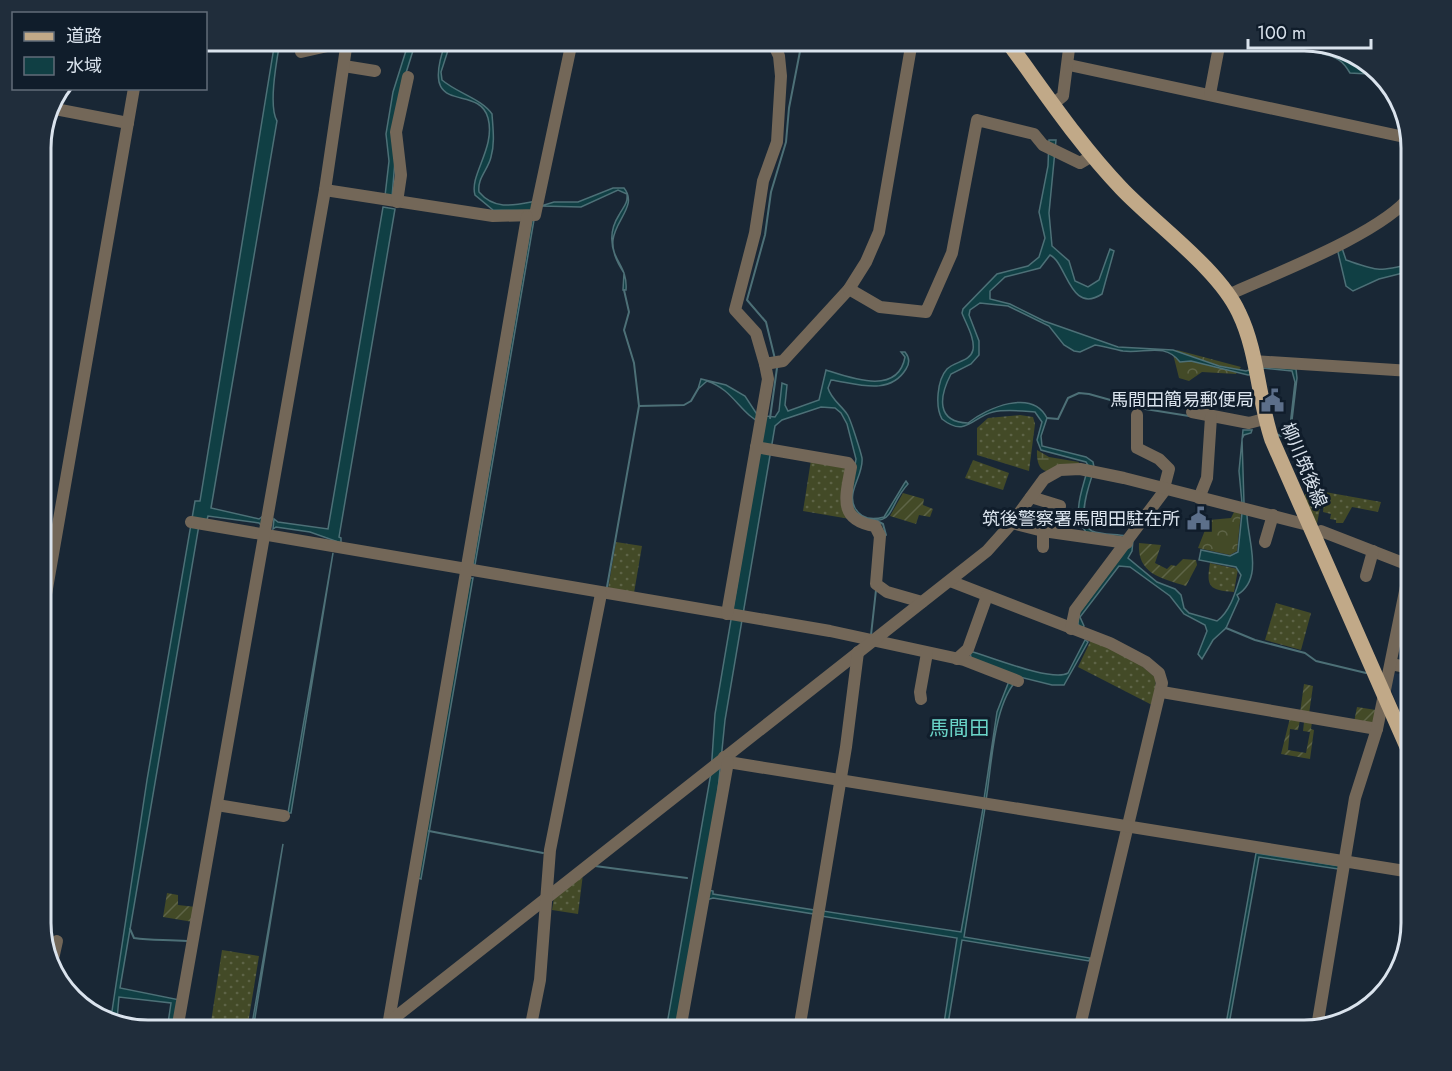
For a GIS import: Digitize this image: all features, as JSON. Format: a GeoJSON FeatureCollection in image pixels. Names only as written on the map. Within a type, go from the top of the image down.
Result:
{"type":"FeatureCollection","features":[{"type":"Feature","properties":{"kind":"main road","name":"柳川筑後線"},"geometry":{"type":"LineString","coordinates":[[1015,51],[1092,156],[1228,295],[1239,312],[1253,361],[1264,419],[1401,732]]}},
{"type":"Feature","properties":{"kind":"street"},"geometry":{"type":"LineString","coordinates":[[301,52],[305,51]]}},
{"type":"Feature","properties":{"kind":"street"},"geometry":{"type":"LineString","coordinates":[[179,1020],[266,532],[325,190],[346,51]]}},
{"type":"Feature","properties":{"kind":"street"},"geometry":{"type":"LineString","coordinates":[[325,190],[493,216],[527,217],[535,215],[570,51]]}},
{"type":"Feature","properties":{"kind":"street"},"geometry":{"type":"LineString","coordinates":[[727,614],[768,379],[756,333],[735,310],[755,232],[763,181],[777,142],[781,76],[778,51]]}},
{"type":"Feature","properties":{"kind":"street"},"geometry":{"type":"LineString","coordinates":[[765,364],[783,361],[849,289],[866,262],[879,232],[910,51]]}},
{"type":"Feature","properties":{"kind":"street"},"geometry":{"type":"LineString","coordinates":[[1053,104],[1063,96],[1070,51]]}},
{"type":"Feature","properties":{"kind":"street"},"geometry":{"type":"LineString","coordinates":[[1210,94],[1218,51]]}},
{"type":"Feature","properties":{"kind":"street"},"geometry":{"type":"LineString","coordinates":[[1069,65],[1400,136]]}},
{"type":"Feature","properties":{"kind":"street"},"geometry":{"type":"LineString","coordinates":[[344,66],[375,71]]}},
{"type":"Feature","properties":{"kind":"street"},"geometry":{"type":"LineString","coordinates":[[391,201],[401,175],[396,132],[408,77]]}},
{"type":"Feature","properties":{"kind":"street"},"geometry":{"type":"LineString","coordinates":[[51,566],[134,90]]}},
{"type":"Feature","properties":{"kind":"street"},"geometry":{"type":"LineString","coordinates":[[59,110],[128,123]]}},
{"type":"Feature","properties":{"kind":"street"},"geometry":{"type":"LineString","coordinates":[[849,289],[880,307],[926,312],[952,253],[977,120],[1034,134],[1043,145],[1080,163],[1092,156]]}},
{"type":"Feature","properties":{"kind":"street"},"geometry":{"type":"LineString","coordinates":[[1228,295],[1348,240],[1401,207]]}},
{"type":"Feature","properties":{"kind":"street"},"geometry":{"type":"LineString","coordinates":[[386,1020],[527,217]]}},
{"type":"Feature","properties":{"kind":"street"},"geometry":{"type":"LineString","coordinates":[[1253,361],[1401,370]]}},
{"type":"Feature","properties":{"kind":"street"},"geometry":{"type":"LineString","coordinates":[[1192,412],[1249,423],[1264,419]]}},
{"type":"Feature","properties":{"kind":"street"},"geometry":{"type":"LineString","coordinates":[[1071,629],[1076,610],[1127,543],[1164,489],[1169,469],[1159,459],[1137,448],[1137,415]]}},
{"type":"Feature","properties":{"kind":"street"},"geometry":{"type":"LineString","coordinates":[[1199,498],[1206,478],[1211,417]]}},
{"type":"Feature","properties":{"kind":"street"},"geometry":{"type":"LineString","coordinates":[[756,447],[848,463],[851,467],[844,503],[847,510],[860,524],[875,526],[880,536],[876,584],[887,592],[922,602]]}},
{"type":"Feature","properties":{"kind":"street"},"geometry":{"type":"LineString","coordinates":[[395,1020],[710,768],[725,759],[987,551],[1012,523],[1044,479],[1060,470],[1080,469],[1273,515],[1401,561]]}},
{"type":"Feature","properties":{"kind":"street"},"geometry":{"type":"LineString","coordinates":[[1031,497],[1060,506]]}},
{"type":"Feature","properties":{"kind":"street"},"geometry":{"type":"LineString","coordinates":[[1265,542],[1273,515]]}},
{"type":"Feature","properties":{"kind":"street"},"geometry":{"type":"LineString","coordinates":[[191,522],[266,532],[466,571],[830,631],[957,659],[1018,681]]}},
{"type":"Feature","properties":{"kind":"street"},"geometry":{"type":"LineString","coordinates":[[1012,523],[1043,531],[1127,543]]}},
{"type":"Feature","properties":{"kind":"street"},"geometry":{"type":"LineString","coordinates":[[1043,531],[1043,547]]}},
{"type":"Feature","properties":{"kind":"street"},"geometry":{"type":"LineString","coordinates":[[1366,576],[1373,551]]}},
{"type":"Feature","properties":{"kind":"street"},"geometry":{"type":"LineString","coordinates":[[950,580],[1110,643],[1146,662],[1159,673],[1162,692],[1081,1020]]}},
{"type":"Feature","properties":{"kind":"street"},"geometry":{"type":"LineString","coordinates":[[532,1020],[540,980],[550,850],[601,594]]}},
{"type":"Feature","properties":{"kind":"street"},"geometry":{"type":"LineString","coordinates":[[957,659],[968,650],[987,596]]}},
{"type":"Feature","properties":{"kind":"street"},"geometry":{"type":"LineString","coordinates":[[1318,1018],[1355,798],[1378,729],[1391,664],[1401,633]]}},
{"type":"Feature","properties":{"kind":"street"},"geometry":{"type":"LineString","coordinates":[[801,1020],[858,652]]}},
{"type":"Feature","properties":{"kind":"street"},"geometry":{"type":"LineString","coordinates":[[921,699],[920,692],[927,653]]}},
{"type":"Feature","properties":{"kind":"street"},"geometry":{"type":"LineString","coordinates":[[1391,664],[1401,666]]}},
{"type":"Feature","properties":{"kind":"street"},"geometry":{"type":"LineString","coordinates":[[1162,692],[1378,729],[1391,729],[1398,726]]}},
{"type":"Feature","properties":{"kind":"street"},"geometry":{"type":"LineString","coordinates":[[725,759],[1127,827],[1401,870]]}},
{"type":"Feature","properties":{"kind":"street"},"geometry":{"type":"LineString","coordinates":[[682,1020],[725,759]]}},
{"type":"Feature","properties":{"kind":"street"},"geometry":{"type":"LineString","coordinates":[[217,806],[284,816]]}},
{"type":"Feature","properties":{"kind":"street"},"geometry":{"type":"LineString","coordinates":[[55,950],[57,941]]}},
{"type":"Feature","properties":{"kind":"shaded area"},"geometry":{"type":"Polygon","coordinates":[[[1393,673],[1401,674],[1401,711],[1400,711],[1390,688],[1393,673]]]}},
{"type":"Feature","properties":{"kind":"green space"},"geometry":{"type":"Polygon","coordinates":[[[1177,350],[1241,367],[1236,374],[1202,372],[1189,381],[1179,378],[1173,354],[1177,350]]]}},
{"type":"Feature","properties":{"kind":"green space"},"geometry":{"type":"Polygon","coordinates":[[[1020,415],[1033,417],[1035,424],[1029,471],[977,455],[977,428],[988,418],[1020,415]]]}},
{"type":"Feature","properties":{"kind":"green space"},"geometry":{"type":"Polygon","coordinates":[[[1037,450],[1049,457],[1079,462],[1078,465],[1055,471],[1044,470],[1040,467],[1037,450]]]}},
{"type":"Feature","properties":{"kind":"green space"},"geometry":{"type":"Polygon","coordinates":[[[811,460],[848,466],[850,519],[803,511],[811,460]]]}},
{"type":"Feature","properties":{"kind":"green space"},"geometry":{"type":"Polygon","coordinates":[[[973,460],[1009,473],[1003,490],[965,478],[973,460]]]}},
{"type":"Feature","properties":{"kind":"green space"},"geometry":{"type":"Polygon","coordinates":[[[1305,487],[1323,492],[1317,524],[1305,498],[1305,487]]]}},
{"type":"Feature","properties":{"kind":"green space"},"geometry":{"type":"Polygon","coordinates":[[[1325,492],[1381,502],[1378,512],[1352,507],[1343,523],[1336,523],[1336,520],[1330,519],[1331,514],[1323,512],[1325,492]]]}},
{"type":"Feature","properties":{"kind":"green space"},"geometry":{"type":"Polygon","coordinates":[[[903,493],[924,499],[923,505],[933,509],[930,517],[919,515],[916,524],[890,516],[903,493]]]}},
{"type":"Feature","properties":{"kind":"green space"},"geometry":{"type":"Polygon","coordinates":[[[1234,512],[1241,512],[1237,551],[1230,555],[1198,548],[1209,520],[1231,518],[1234,512]]]}},
{"type":"Feature","properties":{"kind":"green space"},"geometry":{"type":"Polygon","coordinates":[[[616,542],[642,546],[634,593],[608,589],[616,542]]]}},
{"type":"Feature","properties":{"kind":"green space"},"geometry":{"type":"Polygon","coordinates":[[[1139,543],[1161,545],[1155,563],[1167,569],[1171,565],[1176,566],[1183,559],[1196,560],[1197,565],[1186,586],[1160,577],[1146,568],[1139,553],[1139,543]]]}},
{"type":"Feature","properties":{"kind":"green space"},"geometry":{"type":"Polygon","coordinates":[[[1210,563],[1238,569],[1234,592],[1219,590],[1211,586],[1209,582],[1210,563]]]}},
{"type":"Feature","properties":{"kind":"green space"},"geometry":{"type":"Polygon","coordinates":[[[1276,603],[1311,613],[1301,650],[1265,640],[1276,603]]]}},
{"type":"Feature","properties":{"kind":"green space"},"geometry":{"type":"Polygon","coordinates":[[[1091,640],[1130,656],[1156,678],[1154,706],[1078,667],[1091,640]]]}},
{"type":"Feature","properties":{"kind":"green space"},"geometry":{"type":"Polygon","coordinates":[[[1304,684],[1313,686],[1309,714],[1300,713],[1304,684]]]}},
{"type":"Feature","properties":{"kind":"green space"},"geometry":{"type":"Polygon","coordinates":[[[1357,707],[1376,710],[1374,725],[1354,722],[1357,707]]]}},
{"type":"Feature","properties":{"kind":"green space"},"geometry":{"type":"Polygon","coordinates":[[[1290,718],[1300,720],[1298,730],[1290,729],[1288,750],[1306,753],[1310,732],[1303,731],[1304,722],[1312,722],[1311,729],[1314,730],[1310,759],[1281,754],[1290,718]]]}},
{"type":"Feature","properties":{"kind":"green space"},"geometry":{"type":"Polygon","coordinates":[[[583,874],[578,914],[552,910],[554,897],[583,874]]]}},
{"type":"Feature","properties":{"kind":"green space"},"geometry":{"type":"Polygon","coordinates":[[[167,893],[178,895],[178,905],[196,907],[193,922],[163,917],[167,893]]]}},
{"type":"Feature","properties":{"kind":"green space"},"geometry":{"type":"Polygon","coordinates":[[[222,950],[259,956],[249,1020],[211,1020],[222,950]]]}},
{"type":"Feature","properties":{"kind":"water"},"geometry":{"type":"Polygon","coordinates":[[[273,51],[278,51],[273,94],[274,114],[277,121],[211,508],[259,519],[263,516],[262,526],[259,523],[208,516],[207,520],[200,519],[120,988],[180,1000],[176,1020],[168,1020],[171,1003],[119,997],[117,1015],[108,1011],[112,1011],[147,780],[195,501],[200,501],[273,51]]]}},
{"type":"Feature","properties":{"kind":"water"},"geometry":{"type":"Polygon","coordinates":[[[406,51],[413,51],[401,89],[392,197],[385,196],[389,161],[386,134],[393,92],[406,51]]]}},
{"type":"Feature","properties":{"kind":"water"},"geometry":{"type":"Polygon","coordinates":[[[443,51],[448,51],[441,72],[442,80],[482,104],[492,114],[492,152],[490,162],[481,178],[479,192],[485,198],[499,204],[513,205],[537,201],[534,211],[493,210],[475,195],[474,187],[488,140],[488,118],[482,107],[444,91],[439,82],[439,66],[443,51]]]}},
{"type":"Feature","properties":{"kind":"water"},"geometry":{"type":"Polygon","coordinates":[[[1323,54],[1335,56],[1353,64],[1366,74],[1350,73],[1339,60],[1323,54]]]}},
{"type":"Feature","properties":{"kind":"water"},"geometry":{"type":"Polygon","coordinates":[[[1049,140],[1056,140],[1049,213],[1052,246],[1069,261],[1075,281],[1088,287],[1099,280],[1110,249],[1114,251],[1102,294],[1091,299],[1083,298],[1076,293],[1061,267],[1050,255],[1040,268],[1005,277],[990,291],[990,299],[1010,304],[1044,321],[1118,347],[1173,350],[1219,366],[1246,371],[1261,366],[1296,369],[1297,378],[1290,437],[1264,434],[1289,435],[1295,382],[1292,371],[1263,368],[1256,374],[1248,375],[1191,361],[1180,362],[1168,352],[1154,350],[1131,352],[1095,345],[1080,352],[1074,351],[1064,345],[1049,326],[1008,306],[980,303],[970,310],[969,315],[979,341],[979,355],[971,364],[951,374],[944,391],[945,413],[958,422],[968,423],[997,407],[1020,402],[1031,404],[1040,409],[1047,418],[1041,436],[1042,446],[1086,457],[1093,462],[1094,467],[1089,467],[1086,462],[1041,450],[1037,440],[1042,422],[1035,412],[1009,410],[993,412],[969,424],[957,427],[942,419],[938,408],[941,380],[950,366],[969,357],[973,350],[971,336],[962,313],[963,309],[997,274],[1028,266],[1039,257],[1045,238],[1039,212],[1048,166],[1049,140]]]}},
{"type":"Feature","properties":{"kind":"water"},"geometry":{"type":"Polygon","coordinates":[[[613,188],[624,188],[628,194],[627,207],[615,233],[614,251],[612,245],[613,230],[626,203],[627,194],[618,190],[581,207],[541,206],[554,202],[578,202],[613,188]]]}},
{"type":"Feature","properties":{"kind":"water"},"geometry":{"type":"Polygon","coordinates":[[[383,207],[395,209],[339,537],[341,543],[310,532],[276,527],[273,529],[274,519],[278,522],[328,529],[383,207]]]}},
{"type":"Feature","properties":{"kind":"water"},"geometry":{"type":"Polygon","coordinates":[[[532,219],[534,220],[475,565],[473,564],[532,219]]]}},
{"type":"Feature","properties":{"kind":"water"},"geometry":{"type":"Polygon","coordinates":[[[1337,248],[1342,248],[1346,260],[1365,266],[1384,269],[1401,266],[1401,274],[1379,279],[1353,291],[1346,286],[1337,248]]]}},
{"type":"Feature","properties":{"kind":"water"},"geometry":{"type":"Polygon","coordinates":[[[624,273],[626,282],[626,290],[623,290],[624,273]]]}},
{"type":"Feature","properties":{"kind":"water"},"geometry":{"type":"Polygon","coordinates":[[[901,352],[905,352],[909,358],[906,369],[899,378],[890,383],[871,386],[831,380],[828,388],[848,417],[862,458],[853,496],[858,512],[868,518],[884,517],[906,481],[908,484],[883,519],[867,518],[853,512],[852,485],[856,459],[847,424],[841,413],[835,408],[821,407],[782,420],[775,426],[725,720],[708,890],[713,891],[713,894],[814,910],[814,914],[713,898],[706,900],[677,1020],[668,1020],[711,773],[715,714],[764,425],[755,420],[716,385],[707,381],[698,389],[701,379],[726,385],[745,396],[760,419],[765,416],[775,417],[779,411],[782,383],[787,385],[785,405],[788,411],[819,400],[826,370],[860,380],[884,380],[893,377],[901,369],[905,357],[901,352]]]}},
{"type":"Feature","properties":{"kind":"water"},"geometry":{"type":"Polygon","coordinates":[[[1243,430],[1252,430],[1251,433],[1244,435],[1242,439],[1243,430]]]}},
{"type":"Feature","properties":{"kind":"water"},"geometry":{"type":"Polygon","coordinates":[[[1242,440],[1244,503],[1242,503],[1239,471],[1242,440]]]}},
{"type":"Feature","properties":{"kind":"water"},"geometry":{"type":"Polygon","coordinates":[[[1086,475],[1092,476],[1084,505],[1087,527],[1096,532],[1126,536],[1124,540],[1086,532],[1082,526],[1079,519],[1079,504],[1086,475]]]}},
{"type":"Feature","properties":{"kind":"water"},"geometry":{"type":"Polygon","coordinates":[[[1242,513],[1247,514],[1253,558],[1250,579],[1237,595],[1239,599],[1226,628],[1213,640],[1202,659],[1198,654],[1207,631],[1205,625],[1184,614],[1170,596],[1130,567],[1119,566],[1080,617],[1084,626],[1081,628],[1078,624],[1079,613],[1133,540],[1132,551],[1128,558],[1157,582],[1175,589],[1181,595],[1184,608],[1189,613],[1217,621],[1229,606],[1241,575],[1236,567],[1199,560],[1201,550],[1230,556],[1238,552],[1242,513]]]}},
{"type":"Feature","properties":{"kind":"water"},"geometry":{"type":"Polygon","coordinates":[[[333,553],[291,813],[288,813],[333,553]]]}},
{"type":"Feature","properties":{"kind":"water"},"geometry":{"type":"Polygon","coordinates":[[[470,578],[473,578],[421,879],[418,878],[470,578]]]}},
{"type":"Feature","properties":{"kind":"water"},"geometry":{"type":"Polygon","coordinates":[[[1085,640],[1088,642],[1064,685],[1052,685],[1020,677],[1011,687],[999,717],[986,800],[984,799],[997,712],[1009,681],[971,658],[970,651],[1035,672],[1060,675],[1068,673],[1085,640]]]}},
{"type":"Feature","properties":{"kind":"water"},"geometry":{"type":"Polygon","coordinates":[[[983,808],[985,808],[964,937],[1090,958],[1089,961],[962,940],[949,1020],[945,1020],[957,938],[821,916],[823,911],[961,932],[983,808]]]}},
{"type":"Feature","properties":{"kind":"water"},"geometry":{"type":"Polygon","coordinates":[[[283,844],[255,1020],[253,1020],[283,844]]]}},
{"type":"Feature","properties":{"kind":"water"},"geometry":{"type":"Polygon","coordinates":[[[1256,853],[1340,866],[1338,869],[1259,857],[1230,1020],[1227,1020],[1256,853]]]}},
{"type":"Feature","properties":{"kind":"waterway"},"geometry":{"type":"LineString","coordinates":[[775,359],[766,322],[747,300],[765,235],[771,192],[786,142],[789,108],[800,51]]}},
{"type":"Feature","properties":{"kind":"waterway"},"geometry":{"type":"LineString","coordinates":[[607,587],[639,406],[634,363],[624,330],[629,312],[624,290]]}},
{"type":"Feature","properties":{"kind":"waterway"},"geometry":{"type":"LineString","coordinates":[[770,418],[777,368]]}},
{"type":"Feature","properties":{"kind":"waterway"},"geometry":{"type":"LineString","coordinates":[[639,406],[684,405],[691,401],[698,389]]}},
{"type":"Feature","properties":{"kind":"waterway"},"geometry":{"type":"LineString","coordinates":[[1047,418],[1058,419],[1068,398],[1079,393],[1139,408],[1189,416]]}},
{"type":"Feature","properties":{"kind":"waterway"},"geometry":{"type":"LineString","coordinates":[[877,521],[883,524],[886,535]]}},
{"type":"Feature","properties":{"kind":"waterway"},"geometry":{"type":"LineString","coordinates":[[871,635],[876,590]]}},
{"type":"Feature","properties":{"kind":"waterway"},"geometry":{"type":"LineString","coordinates":[[1226,628],[1255,640],[1305,653],[1316,661],[1366,673]]}},
{"type":"Feature","properties":{"kind":"waterway"},"geometry":{"type":"LineString","coordinates":[[429,831],[543,853]]}},
{"type":"Feature","properties":{"kind":"waterway"},"geometry":{"type":"LineString","coordinates":[[595,866],[687,878]]}},
{"type":"Feature","properties":{"kind":"waterway"},"geometry":{"type":"LineString","coordinates":[[130,929],[134,938],[187,941]]}},
{"type":"Feature","properties":{"kind":"place","name":"馬間田簡易郵便局"},"geometry":{"type":"Point","coordinates":[1272,400]}},
{"type":"Feature","properties":{"kind":"place","name":"筑後警察署馬間田駐在所"},"geometry":{"type":"Point","coordinates":[1198,519]}},
{"type":"Feature","properties":{"kind":"district","name":"馬間田"},"geometry":{"type":"Point","coordinates":[959,728]}}]}
